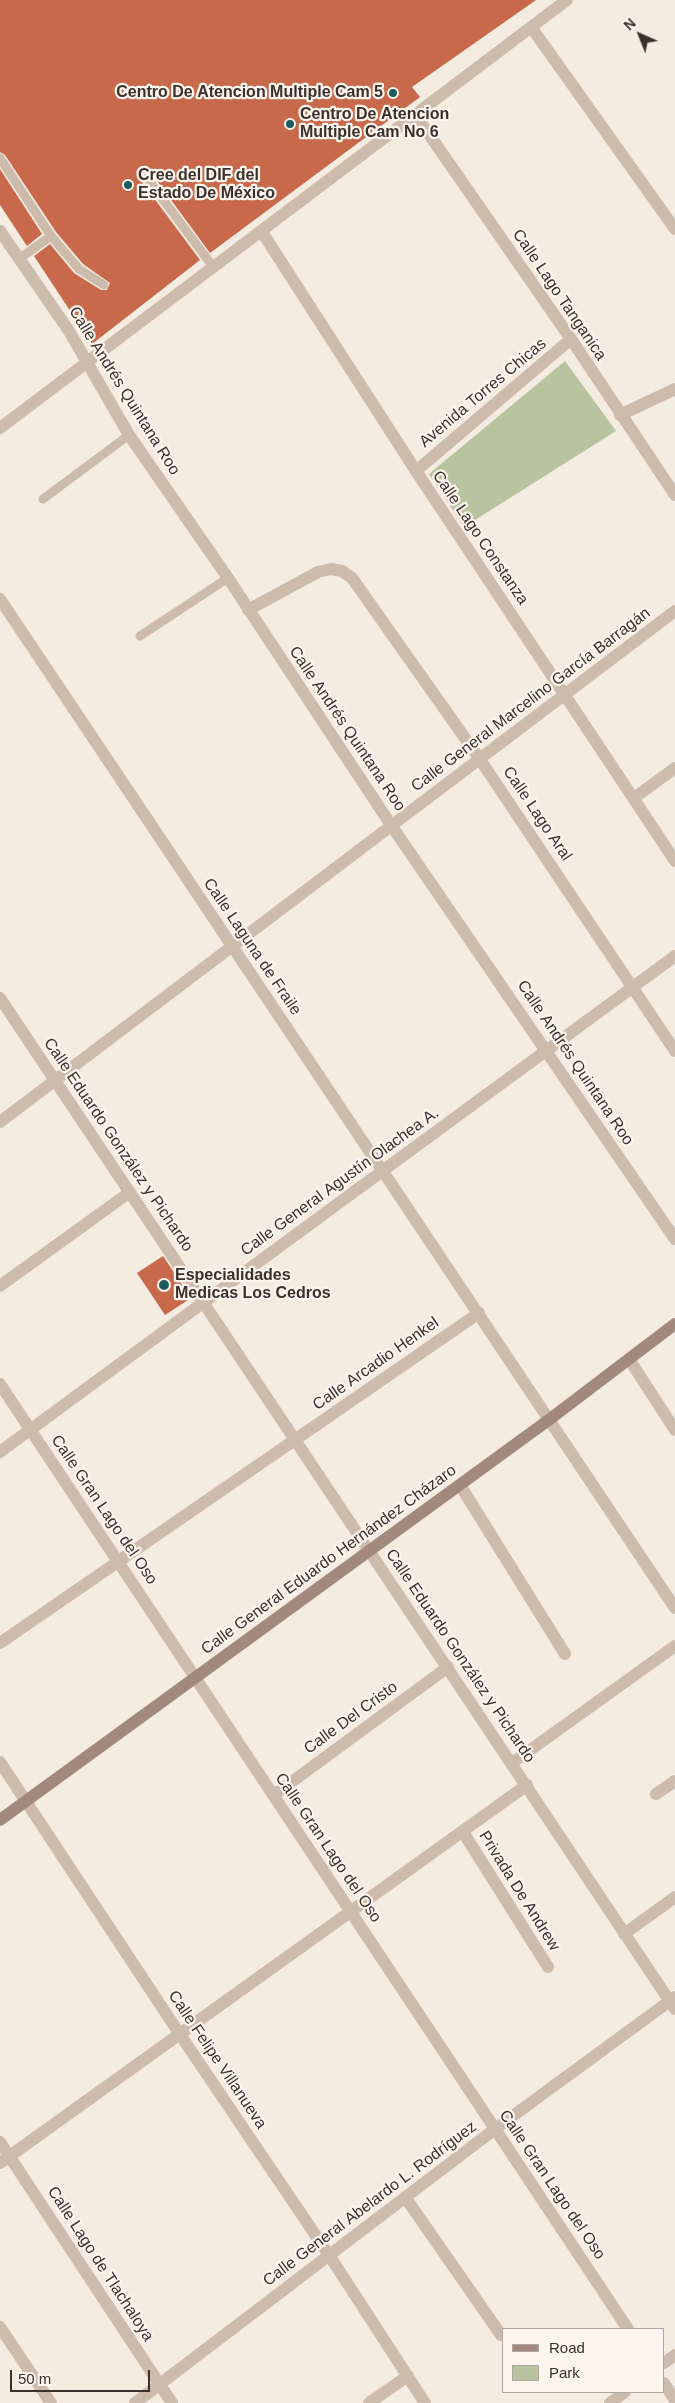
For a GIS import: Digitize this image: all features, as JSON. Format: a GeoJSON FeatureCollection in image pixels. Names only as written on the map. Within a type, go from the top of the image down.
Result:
{"type":"FeatureCollection","features":[{"type":"Feature","properties":{"kind":"main road","name":"Calle General Eduardo Hernández Cházaro"},"geometry":{"type":"LineString","coordinates":[[0,1820],[550,1419],[675,1324]]}},
{"type":"Feature","properties":{"kind":"street"},"geometry":{"type":"LineString","coordinates":[[0,428],[88,364],[567,0]]}},
{"type":"Feature","properties":{"kind":"street"},"geometry":{"type":"LineString","coordinates":[[531,27],[675,229]]}},
{"type":"Feature","properties":{"kind":"street","name":"Calle Lago Tanganica"},"geometry":{"type":"LineString","coordinates":[[415,114],[571,339],[675,495]]}},
{"type":"Feature","properties":{"kind":"street","name":"Calle Andrés Quintana Roo"},"geometry":{"type":"LineString","coordinates":[[0,232],[68,331],[129,435],[228,578],[391,825],[548,1051],[675,1239]]}},
{"type":"Feature","properties":{"kind":"street","name":"Calle Lago Constanza"},"geometry":{"type":"LineString","coordinates":[[262,232],[416,471],[675,860]]}},
{"type":"Feature","properties":{"kind":"street","name":"Avenida Torres Chicas"},"geometry":{"type":"LineString","coordinates":[[416,471],[571,339]]}},
{"type":"Feature","properties":{"kind":"street"},"geometry":{"type":"LineString","coordinates":[[620,415],[675,389]]}},
{"type":"Feature","properties":{"kind":"street","name":"Calle Lago Aral"},"geometry":{"type":"LineString","coordinates":[[248,610],[318,572],[331,568],[342,571],[352,578],[368,598],[479,758],[675,1051]]}},
{"type":"Feature","properties":{"kind":"street","name":"Calle Laguna de Fraile"},"geometry":{"type":"LineString","coordinates":[[0,599],[479,1313]]}},
{"type":"Feature","properties":{"kind":"street","name":"Calle General Marcelino García Barragán"},"geometry":{"type":"LineString","coordinates":[[0,1122],[675,611]]}},
{"type":"Feature","properties":{"kind":"street"},"geometry":{"type":"LineString","coordinates":[[634,798],[675,768]]}},
{"type":"Feature","properties":{"kind":"street","name":"Calle General Agustín Olachea A."},"geometry":{"type":"LineString","coordinates":[[0,1452],[30,1428],[548,1051],[675,956]]}},
{"type":"Feature","properties":{"kind":"street","name":"Calle Eduardo González y Pichardo"},"geometry":{"type":"LineString","coordinates":[[0,998],[527,1785],[624,1934],[673,2002]]}},
{"type":"Feature","properties":{"kind":"street"},"geometry":{"type":"LineString","coordinates":[[0,1286],[130,1192]]}},
{"type":"Feature","properties":{"kind":"street"},"geometry":{"type":"LineString","coordinates":[[479,1313],[675,1608]]}},
{"type":"Feature","properties":{"kind":"street","name":"Calle Arcadio Henkel"},"geometry":{"type":"LineString","coordinates":[[0,1643],[479,1313]]}},
{"type":"Feature","properties":{"kind":"street"},"geometry":{"type":"LineString","coordinates":[[629,1359],[675,1430]]}},
{"type":"Feature","properties":{"kind":"street","name":"Calle Gran Lago del Oso"},"geometry":{"type":"LineString","coordinates":[[0,1384],[627,2328]]}},
{"type":"Feature","properties":{"kind":"street"},"geometry":{"type":"LineString","coordinates":[[460,1485],[565,1654]]}},
{"type":"Feature","properties":{"kind":"street"},"geometry":{"type":"LineString","coordinates":[[512,1763],[675,1646]]}},
{"type":"Feature","properties":{"kind":"street","name":"Calle Del Cristo"},"geometry":{"type":"LineString","coordinates":[[274,1795],[448,1667]]}},
{"type":"Feature","properties":{"kind":"street","name":"Calle Felipe Villanueva"},"geometry":{"type":"LineString","coordinates":[[0,1762],[179,2033],[330,2255],[426,2403]]}},
{"type":"Feature","properties":{"kind":"street"},"geometry":{"type":"LineString","coordinates":[[656,1794],[675,1781]]}},
{"type":"Feature","properties":{"kind":"street"},"geometry":{"type":"LineString","coordinates":[[5,2160],[179,2033],[527,1785]]}},
{"type":"Feature","properties":{"kind":"street","name":"Privada De Andrew"},"geometry":{"type":"LineString","coordinates":[[463,1832],[548,1967]]}},
{"type":"Feature","properties":{"kind":"street"},"geometry":{"type":"LineString","coordinates":[[624,1934],[675,1897]]}},
{"type":"Feature","properties":{"kind":"street","name":"Calle General Abelardo L. Rodríguez"},"geometry":{"type":"LineString","coordinates":[[135,2403],[495,2129],[673,2002]]}},
{"type":"Feature","properties":{"kind":"street","name":"Calle Lago de Tlachaloya"},"geometry":{"type":"LineString","coordinates":[[0,2142],[5,2160],[172,2403]]}},
{"type":"Feature","properties":{"kind":"street"},"geometry":{"type":"LineString","coordinates":[[405,2197],[501,2335]]}},
{"type":"Feature","properties":{"kind":"street"},"geometry":{"type":"LineString","coordinates":[[0,2327],[51,2403]]}},
{"type":"Feature","properties":{"kind":"street"},"geometry":{"type":"LineString","coordinates":[[369,2403],[408,2376]]}},
{"type":"Feature","properties":{"kind":"street"},"geometry":{"type":"LineString","coordinates":[[665,2385],[675,2400]]}},
{"type":"Feature","properties":{"kind":"street"},"geometry":{"type":"LineString","coordinates":[[610,2403],[624,2393]]}},
{"type":"Feature","properties":{"kind":"lane"},"geometry":{"type":"LineString","coordinates":[[0,158],[51,236],[79,269],[104,284]]}},
{"type":"Feature","properties":{"kind":"lane"},"geometry":{"type":"LineString","coordinates":[[147,178],[214,268]]}},
{"type":"Feature","properties":{"kind":"lane"},"geometry":{"type":"LineString","coordinates":[[18,258],[51,236]]}},
{"type":"Feature","properties":{"kind":"lane"},"geometry":{"type":"LineString","coordinates":[[43,499],[129,435]]}},
{"type":"Feature","properties":{"kind":"lane"},"geometry":{"type":"LineString","coordinates":[[140,636],[228,578]]}},
{"type":"Feature","properties":{"kind":"green space"},"geometry":{"type":"Polygon","coordinates":[[[565,361],[616,431],[464,527],[429,474],[565,361]]]}},
{"type":"Feature","properties":{"kind":"building"},"geometry":{"type":"Polygon","coordinates":[[[0,0],[536,0],[412,87],[420,97],[210,253],[152,174],[143,173],[142,182],[200,260],[92,344],[34,256],[50,244],[74,273],[101,290],[107,290],[110,283],[83,264],[56,232],[5,155],[0,152],[0,0]]]}},
{"type":"Feature","properties":{"kind":"building"},"geometry":{"type":"Polygon","coordinates":[[[0,169],[42,234],[27,246],[0,205],[0,169]]]}},
{"type":"Feature","properties":{"kind":"building","name":"Especialidades Medicas Los Cedros"},"geometry":{"type":"Polygon","coordinates":[[[163,1256],[191,1298],[165,1315],[137,1273],[163,1256]]]}},
{"type":"Feature","properties":{"kind":"place","name":"Centro De Atencion Multiple Cam 5"},"geometry":{"type":"Point","coordinates":[393,93]}},
{"type":"Feature","properties":{"kind":"place","name":"Centro De Atencion Multiple Cam No 6"},"geometry":{"type":"Point","coordinates":[290,124]}},
{"type":"Feature","properties":{"kind":"place","name":"Cree del DIF del Estado De México"},"geometry":{"type":"Point","coordinates":[128,185]}},
{"type":"Feature","properties":{"kind":"place","name":"Especialidades Medicas Los Cedros"},"geometry":{"type":"Point","coordinates":[164,1285]}}]}
